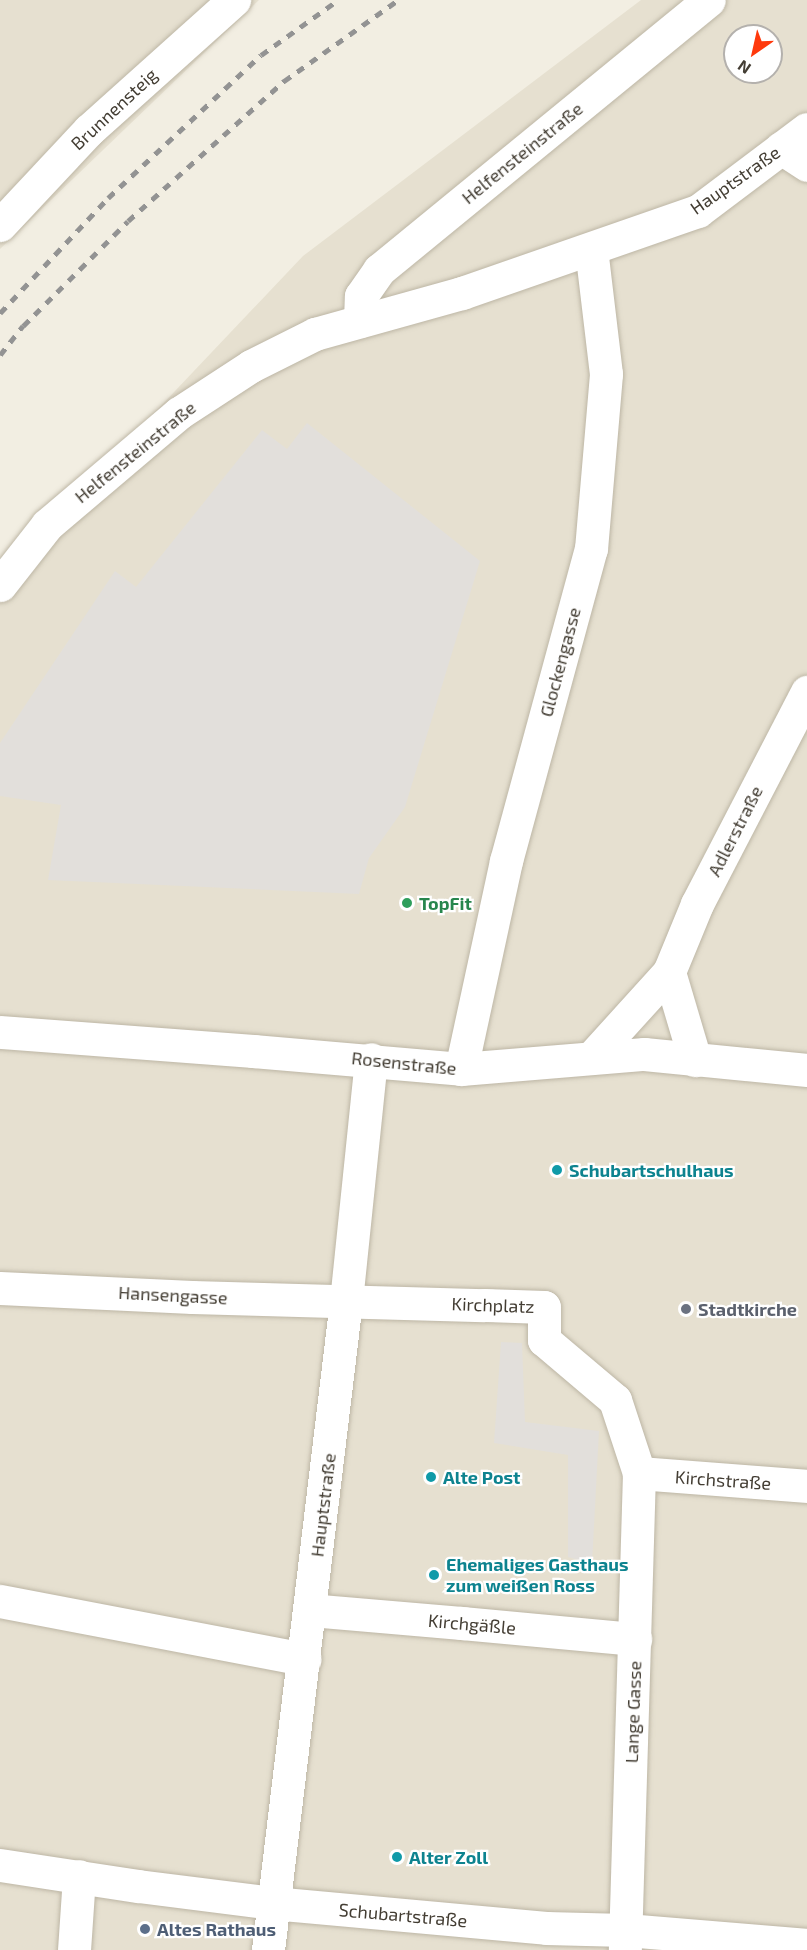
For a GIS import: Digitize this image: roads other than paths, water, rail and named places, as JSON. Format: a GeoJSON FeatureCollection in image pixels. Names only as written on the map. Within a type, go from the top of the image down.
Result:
{"type":"FeatureCollection","features":[{"type":"Feature","properties":{"kind":"street","name":"Brunnensteig"},"geometry":{"type":"LineString","coordinates":[[0,225],[89,130],[234,0]]}},
{"type":"Feature","properties":{"kind":"street","name":"Helfensteinstraße"},"geometry":{"type":"LineString","coordinates":[[360,321],[361,296],[379,270],[709,0]]}},
{"type":"Feature","properties":{"kind":"street","name":"Hauptstraße"},"geometry":{"type":"LineString","coordinates":[[591,249],[698,211],[798,147]]}},
{"type":"Feature","properties":{"kind":"street","name":"Helfensteinstraße"},"geometry":{"type":"LineString","coordinates":[[0,585],[47,525],[179,413],[251,366],[315,334],[462,293],[591,249]]}},
{"type":"Feature","properties":{"kind":"street","name":"Glockengasse"},"geometry":{"type":"LineString","coordinates":[[461,1069],[506,861],[591,549],[606,374],[591,249]]}},
{"type":"Feature","properties":{"kind":"street","name":"Adlerstraße"},"geometry":{"type":"LineString","coordinates":[[591,1058],[669,972],[697,904],[807,692]]}},
{"type":"Feature","properties":{"kind":"street"},"geometry":{"type":"LineString","coordinates":[[669,972],[694,1060]]}},
{"type":"Feature","properties":{"kind":"street","name":"Rosenstraße"},"geometry":{"type":"LineString","coordinates":[[0,1032],[370,1059],[461,1069],[644,1054],[807,1070]]}},
{"type":"Feature","properties":{"kind":"street","name":"Hauptstraße"},"geometry":{"type":"LineString","coordinates":[[268,1950],[272,1903],[305,1659],[346,1301],[370,1059]]}},
{"type":"Feature","properties":{"kind":"street","name":"Hansengasse"},"geometry":{"type":"LineString","coordinates":[[0,1288],[346,1301]]}},
{"type":"Feature","properties":{"kind":"street","name":"Kirchplatz"},"geometry":{"type":"LineString","coordinates":[[346,1301],[544,1307],[544,1340],[615,1400],[639,1473]]}},
{"type":"Feature","properties":{"kind":"street","name":"Kirchstraße"},"geometry":{"type":"LineString","coordinates":[[639,1473],[807,1486]]}},
{"type":"Feature","properties":{"kind":"street","name":"Lange Gasse"},"geometry":{"type":"LineString","coordinates":[[626,1940],[639,1473]]}},
{"type":"Feature","properties":{"kind":"street"},"geometry":{"type":"LineString","coordinates":[[0,1601],[305,1659]]}},
{"type":"Feature","properties":{"kind":"street","name":"Kirchgäßle"},"geometry":{"type":"LineString","coordinates":[[310,1610],[634,1639]]}},
{"type":"Feature","properties":{"kind":"street","name":"Schubartstraße"},"geometry":{"type":"LineString","coordinates":[[0,1865],[272,1903],[546,1928],[626,1940],[807,1945]]}},
{"type":"Feature","properties":{"kind":"street"},"geometry":{"type":"LineString","coordinates":[[74,1950],[79,1876]]}},
{"type":"Feature","properties":{"kind":"railway"},"geometry":{"type":"LineString","coordinates":[[0,313],[108,198],[261,55],[338,0]]}},
{"type":"Feature","properties":{"kind":"railway"},"geometry":{"type":"LineString","coordinates":[[0,355],[23,326],[128,221],[284,81],[398,0]]}},
{"type":"Feature","properties":{"kind":"place","name":"TopFit"},"geometry":{"type":"Point","coordinates":[407,903]}},
{"type":"Feature","properties":{"kind":"place","name":"Schubartschulhaus"},"geometry":{"type":"Point","coordinates":[557,1170]}},
{"type":"Feature","properties":{"kind":"place","name":"Stadtkirche"},"geometry":{"type":"Point","coordinates":[686,1309]}},
{"type":"Feature","properties":{"kind":"place","name":"Alte Post"},"geometry":{"type":"Point","coordinates":[431,1477]}},
{"type":"Feature","properties":{"kind":"place","name":"Ehemaliges Gasthaus zum weißen Ross"},"geometry":{"type":"Point","coordinates":[434,1575]}},
{"type":"Feature","properties":{"kind":"place","name":"Alter Zoll"},"geometry":{"type":"Point","coordinates":[397,1857]}},
{"type":"Feature","properties":{"kind":"place","name":"Altes Rathaus"},"geometry":{"type":"Point","coordinates":[145,1929]}}]}
